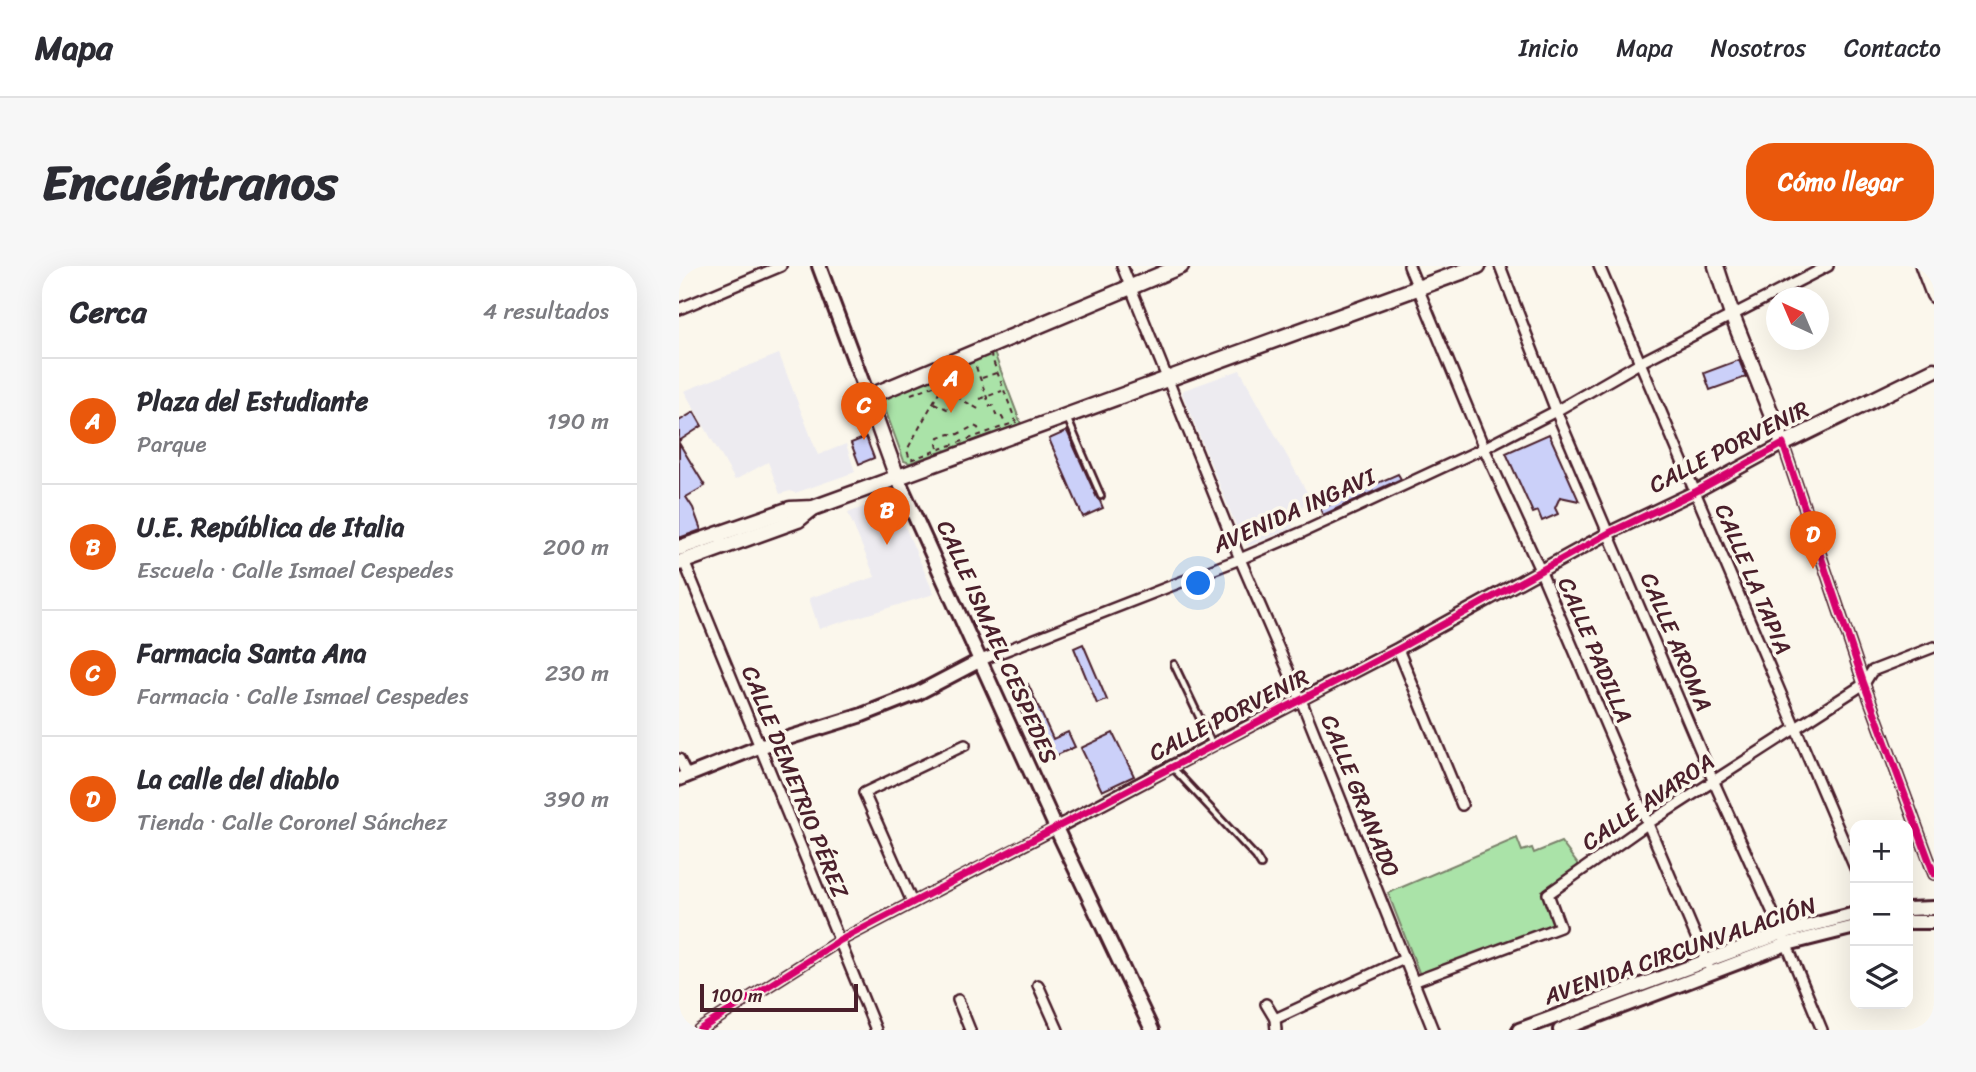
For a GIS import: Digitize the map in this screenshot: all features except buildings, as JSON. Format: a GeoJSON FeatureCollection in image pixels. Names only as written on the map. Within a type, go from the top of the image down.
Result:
{"type":"FeatureCollection","features":[{"type":"Feature","properties":{"kind":"main road","name":"CALLE ISMAEL CESPEDES"},"geometry":{"type":"LineString","coordinates":[[820,266],[897,477],[1056,828],[1152,1030]]}},
{"type":"Feature","properties":{"kind":"main road"},"geometry":{"type":"LineString","coordinates":[[868,397],[1181,266]]}},
{"type":"Feature","properties":{"kind":"main road"},"geometry":{"type":"LineString","coordinates":[[680,555],[798,520],[813,508],[1478,266]]}},
{"type":"Feature","properties":{"kind":"main road"},"geometry":{"type":"LineString","coordinates":[[1716,266],[1732,315],[1783,444]]}},
{"type":"Feature","properties":{"kind":"main road"},"geometry":{"type":"LineString","coordinates":[[1923,266],[1934,295]]}},
{"type":"Feature","properties":{"kind":"main road","name":"CALLE PORVENIR"},"geometry":{"type":"LineString","coordinates":[[1783,444],[1934,370]]}},
{"type":"Feature","properties":{"kind":"main road","name":"AVENIDA INGAVI"},"geometry":{"type":"LineString","coordinates":[[683,778],[759,747],[896,702],[981,660]]}},
{"type":"Feature","properties":{"kind":"main road"},"geometry":{"type":"LineString","coordinates":[[1913,909],[1934,908]]}},
{"type":"Feature","properties":{"kind":"main road","name":"AVENIDA CIRCUNVALACIÓN"},"geometry":{"type":"LineString","coordinates":[[1520,1030],[1706,960],[1784,939],[1850,916]]}},
{"type":"Feature","properties":{"kind":"main road"},"geometry":{"type":"LineString","coordinates":[[1913,922],[1934,922]]}},
{"type":"Feature","properties":{"kind":"main road","name":"AVENIDA CIRCUNVALACIÓN"},"geometry":{"type":"LineString","coordinates":[[1560,1030],[1711,973],[1784,939],[1850,928]]}},
{"type":"Feature","properties":{"kind":"street"},"geometry":{"type":"LineString","coordinates":[[679,309],[781,266]]}},
{"type":"Feature","properties":{"kind":"street","name":"CALLE GRANADO"},"geometry":{"type":"LineString","coordinates":[[1122,266],[1240,559],[1301,700],[1433,1030]]}},
{"type":"Feature","properties":{"kind":"street","name":"CALLE PADILLA"},"geometry":{"type":"LineString","coordinates":[[1409,266],[1484,448],[1540,570],[1711,973]]}},
{"type":"Feature","properties":{"kind":"street","name":"CALLE AROMA"},"geometry":{"type":"LineString","coordinates":[[1500,266],[1556,411],[1822,1030]]}},
{"type":"Feature","properties":{"kind":"street","name":"CALLE LA TAPIA"},"geometry":{"type":"LineString","coordinates":[[1599,266],[1850,855]]}},
{"type":"Feature","properties":{"kind":"street","name":"AVENIDA INGAVI"},"geometry":{"type":"LineString","coordinates":[[981,660],[1315,527],[1484,448],[1556,411],[1641,362],[1828,266]]}},
{"type":"Feature","properties":{"kind":"street"},"geometry":{"type":"LineString","coordinates":[[1783,444],[1864,684],[1934,874]]}},
{"type":"Feature","properties":{"kind":"street","name":"CALLE PORVENIR"},"geometry":{"type":"LineString","coordinates":[[699,1030],[839,941],[1398,649],[1609,533],[1695,492],[1783,444]]}},
{"type":"Feature","properties":{"kind":"street","name":"CALLE DEMETRIO PÉREZ"},"geometry":{"type":"LineString","coordinates":[[680,555],[876,1030]]}},
{"type":"Feature","properties":{"kind":"street","name":"CALLE AVAROA"},"geometry":{"type":"LineString","coordinates":[[1413,982],[1560,927],[1549,894],[1713,780],[1864,684],[1872,671],[1934,648]]}},
{"type":"Feature","properties":{"kind":"street"},"geometry":{"type":"LineString","coordinates":[[1398,649],[1462,805]]}},
{"type":"Feature","properties":{"kind":"street"},"geometry":{"type":"LineString","coordinates":[[912,902],[864,793],[964,745]]}},
{"type":"Feature","properties":{"kind":"street"},"geometry":{"type":"LineString","coordinates":[[679,759],[683,778]]}},
{"type":"Feature","properties":{"kind":"street"},"geometry":{"type":"LineString","coordinates":[[1275,1019],[1404,959]]}},
{"type":"Feature","properties":{"kind":"street"},"geometry":{"type":"LineString","coordinates":[[1038,985],[1058,1030]]}},
{"type":"Feature","properties":{"kind":"street"},"geometry":{"type":"LineString","coordinates":[[958,1000],[970,1030]]}},
{"type":"Feature","properties":{"kind":"street"},"geometry":{"type":"LineString","coordinates":[[1266,1004],[1275,1019],[1276,1030]]}},
{"type":"Feature","properties":{"kind":"lane"},"geometry":{"type":"LineString","coordinates":[[1066,415],[1101,496]]}},
{"type":"Feature","properties":{"kind":"lane"},"geometry":{"type":"LineString","coordinates":[[1174,664],[1212,745]]}},
{"type":"Feature","properties":{"kind":"lane"},"geometry":{"type":"LineString","coordinates":[[1171,766],[1256,856],[1261,865]]}},
{"type":"Feature","properties":{"kind":"path"},"geometry":{"type":"LineString","coordinates":[[973,359],[986,397],[997,417],[1003,416],[1006,425],[1016,422],[990,353]]}},
{"type":"Feature","properties":{"kind":"path"},"geometry":{"type":"LineString","coordinates":[[907,450],[951,370]]}},
{"type":"Feature","properties":{"kind":"path"},"geometry":{"type":"LineString","coordinates":[[980,379],[997,372]]}},
{"type":"Feature","properties":{"kind":"path"},"geometry":{"type":"LineString","coordinates":[[911,394],[936,385],[980,410]]}},
{"type":"Feature","properties":{"kind":"path"},"geometry":{"type":"LineString","coordinates":[[981,399],[1004,390]]}},
{"type":"Feature","properties":{"kind":"path"},"geometry":{"type":"LineString","coordinates":[[933,402],[947,409],[955,396]]}},
{"type":"Feature","properties":{"kind":"path"},"geometry":{"type":"LineString","coordinates":[[938,450],[939,436],[950,433],[956,435],[974,426],[978,428],[980,436]]}},
{"type":"Feature","properties":{"kind":"shaded area"},"geometry":{"type":"Polygon","coordinates":[[[779,354],[818,455],[846,444],[855,472],[795,493],[790,491],[780,494],[768,462],[735,480],[684,391],[779,354]]]}},
{"type":"Feature","properties":{"kind":"shaded area"},"geometry":{"type":"Polygon","coordinates":[[[1240,370],[1310,498],[1291,519],[1293,528],[1249,546],[1243,543],[1182,393],[1240,370]]]}},
{"type":"Feature","properties":{"kind":"shaded area"},"geometry":{"type":"Polygon","coordinates":[[[886,498],[895,503],[934,594],[819,629],[809,598],[875,577],[848,513],[886,498]]]}},
{"type":"Feature","properties":{"kind":"green space"},"geometry":{"type":"Polygon","coordinates":[[[993,350],[1021,424],[910,463],[904,461],[882,401],[884,396],[993,350]]]}},
{"type":"Feature","properties":{"kind":"green space"},"geometry":{"type":"Polygon","coordinates":[[[1517,838],[1522,851],[1532,848],[1534,853],[1561,842],[1582,870],[1542,891],[1554,925],[1420,975],[1388,893],[1517,838]]]}},
{"type":"Feature","properties":{"kind":"cycle path"},"geometry":{"type":"LineString","coordinates":[[699,1030],[839,941],[1398,649],[1609,533],[1695,492],[1783,444],[1864,684],[1934,874]]}},
{"type":"Feature","properties":{"kind":"place","name":"Plaza del Estudiante"},"geometry":{"type":"Point","coordinates":[951,413]}},
{"type":"Feature","properties":{"kind":"place","name":"Farmacia Santa Ana"},"geometry":{"type":"Point","coordinates":[864,440]}},
{"type":"Feature","properties":{"kind":"place","name":"U.E. República de Italia"},"geometry":{"type":"Point","coordinates":[887,545]}},
{"type":"Feature","properties":{"kind":"place","name":"La calle del diablo"},"geometry":{"type":"Point","coordinates":[1813,569]}}]}
